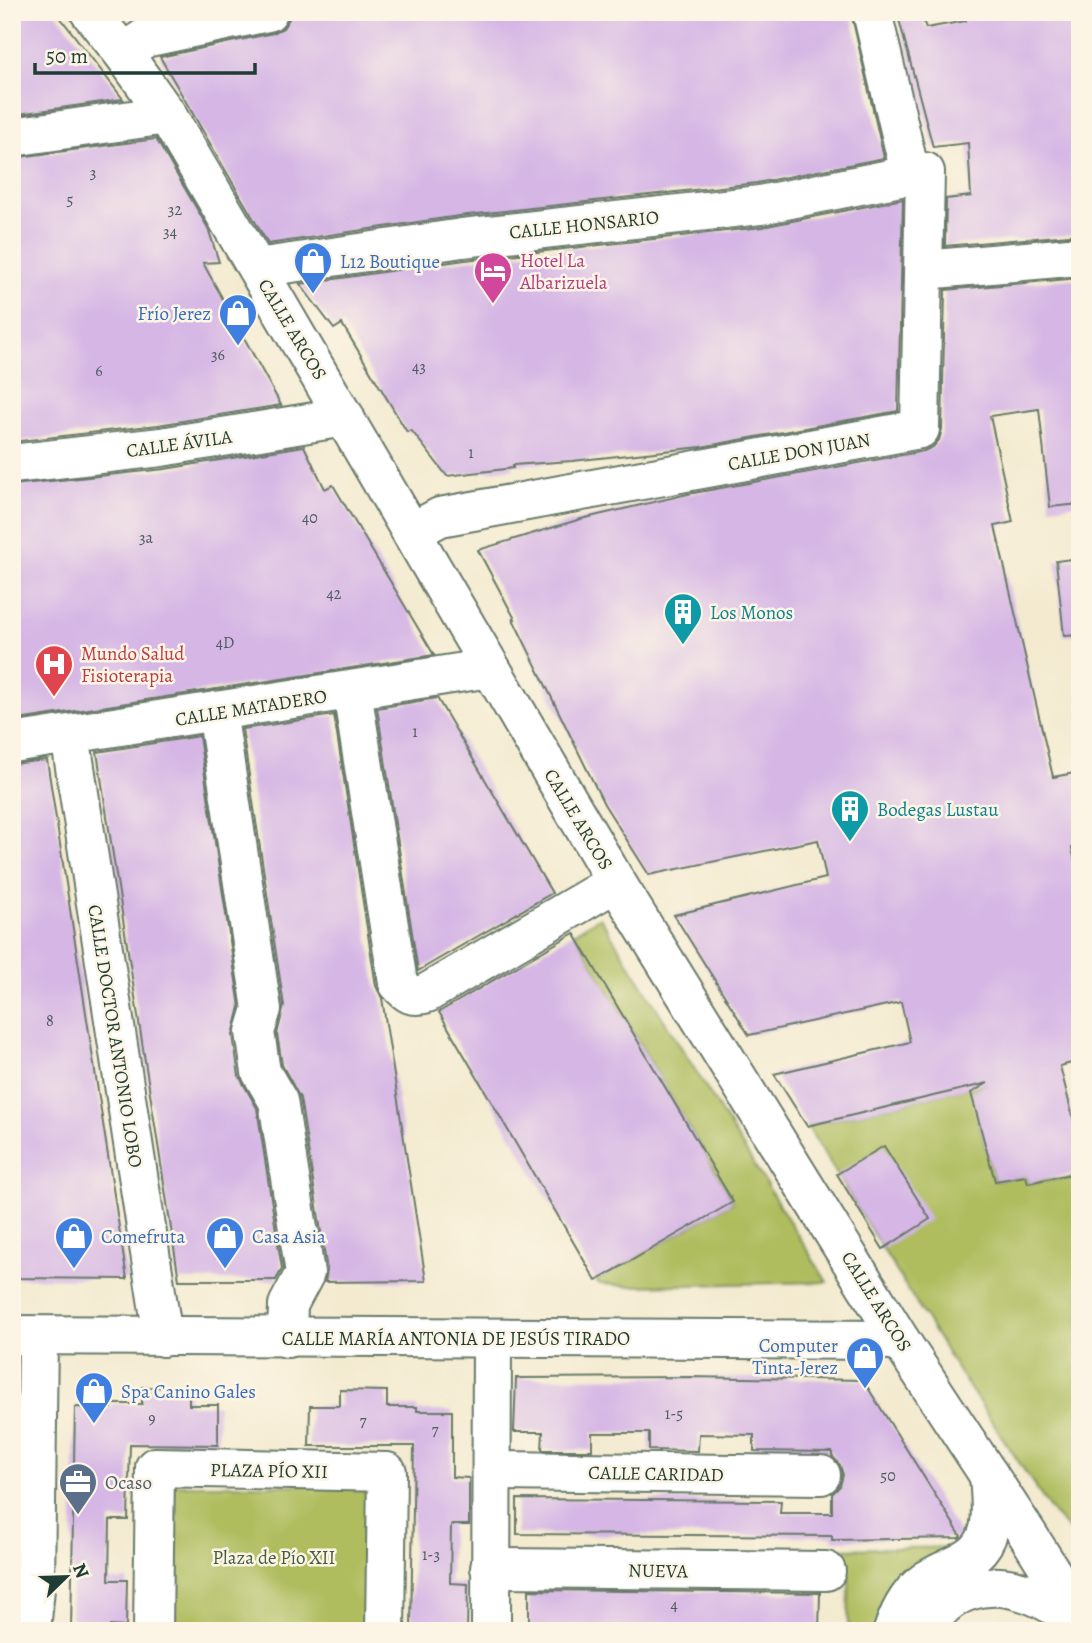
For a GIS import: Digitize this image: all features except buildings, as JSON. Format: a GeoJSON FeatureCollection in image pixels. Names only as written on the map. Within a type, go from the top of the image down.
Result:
{"type":"FeatureCollection","features":[{"type":"Feature","properties":{"kind":"street","name":"CALLE ARCOS"},"geometry":{"type":"LineString","coordinates":[[90,12],[123,53],[167,116],[616,882],[900,1340],[1028,1535],[1080,1620]]}},
{"type":"Feature","properties":{"kind":"street"},"geometry":{"type":"LineString","coordinates":[[123,53],[145,38],[268,12]]}},
{"type":"Feature","properties":{"kind":"street"},"geometry":{"type":"LineString","coordinates":[[872,12],[910,173]]}},
{"type":"Feature","properties":{"kind":"street"},"geometry":{"type":"LineString","coordinates":[[12,136],[167,116]]}},
{"type":"Feature","properties":{"kind":"street","name":"CALLE DON JUAN"},"geometry":{"type":"LineString","coordinates":[[412,532],[440,517],[920,429],[925,172],[910,173]]}},
{"type":"Feature","properties":{"kind":"street","name":"CALLE HONSARIO"},"geometry":{"type":"LineString","coordinates":[[257,268],[462,238],[760,205],[910,173]]}},
{"type":"Feature","properties":{"kind":"street"},"geometry":{"type":"LineString","coordinates":[[925,270],[1080,256]]}},
{"type":"Feature","properties":{"kind":"street","name":"CALLE ÁVILA"},"geometry":{"type":"LineString","coordinates":[[12,464],[161,447],[345,418]]}},
{"type":"Feature","properties":{"kind":"street","name":"CALLE MATADERO"},"geometry":{"type":"LineString","coordinates":[[12,743],[489,668]]}},
{"type":"Feature","properties":{"kind":"street"},"geometry":{"type":"LineString","coordinates":[[352,691],[398,983],[406,993],[417,997],[427,993],[616,882]]}},
{"type":"Feature","properties":{"kind":"street"},"geometry":{"type":"LineString","coordinates":[[217,711],[262,1009],[255,1031],[261,1072],[278,1101],[305,1273],[288,1305],[287,1338]]}},
{"type":"Feature","properties":{"kind":"street","name":"CALLE DOCTOR ANTONIO LOBO"},"geometry":{"type":"LineString","coordinates":[[70,734],[163,1337]]}},
{"type":"Feature","properties":{"kind":"street"},"geometry":{"type":"LineString","coordinates":[[25,1335],[34,1588],[31,1631]]}},
{"type":"Feature","properties":{"kind":"street","name":"CALLE MARÍA ANTONIA DE JESÚS TIRADO"},"geometry":{"type":"LineString","coordinates":[[25,1335],[900,1340]]}},
{"type":"Feature","properties":{"kind":"street"},"geometry":{"type":"LineString","coordinates":[[491,1631],[492,1338]]}},
{"type":"Feature","properties":{"kind":"street","name":"PLAZA PÍO XII"},"geometry":{"type":"LineString","coordinates":[[153,1631],[155,1467],[387,1472],[385,1631]]}},
{"type":"Feature","properties":{"kind":"street","name":"CALLE CARIDAD"},"geometry":{"type":"LineString","coordinates":[[492,1471],[821,1475]]}},
{"type":"Feature","properties":{"kind":"street"},"geometry":{"type":"LineString","coordinates":[[893,1631],[898,1616],[912,1593],[932,1576],[970,1559],[983,1544],[989,1528],[989,1475]]}},
{"type":"Feature","properties":{"kind":"street"},"geometry":{"type":"LineString","coordinates":[[1028,1535],[1080,1576]]}},
{"type":"Feature","properties":{"kind":"street","name":"NUEVA"},"geometry":{"type":"LineString","coordinates":[[490,1568],[826,1571]]}},
{"type":"Feature","properties":{"kind":"street"},"geometry":{"type":"LineString","coordinates":[[923,1631],[939,1607],[951,1598],[977,1588],[992,1587],[1031,1594],[1080,1620]]}},
{"type":"Feature","properties":{"kind":"green space"},"geometry":{"type":"Polygon","coordinates":[[[600,917],[827,1282],[629,1286],[600,1284],[596,1281],[733,1202],[574,933],[600,917]]]}},
{"type":"Feature","properties":{"kind":"green space"},"geometry":{"type":"Polygon","coordinates":[[[986,1083],[1003,1116],[979,1122],[995,1181],[1026,1175],[1028,1183],[1080,1177],[1080,1541],[1054,1515],[955,1366],[807,1126],[986,1083]]]}},
{"type":"Feature","properties":{"kind":"green space","name":"Plaza de Pío XII"},"geometry":{"type":"Polygon","coordinates":[[[171,1485],[370,1485],[373,1631],[166,1631],[171,1485]]]}},
{"type":"Feature","properties":{"kind":"green space"},"geometry":{"type":"Polygon","coordinates":[[[957,1547],[876,1631],[848,1631],[849,1581],[837,1580],[838,1549],[957,1547]]]}},
{"type":"Feature","properties":{"kind":"place","name":"L12 Boutique"},"geometry":{"type":"Point","coordinates":[313,295]}},
{"type":"Feature","properties":{"kind":"place","name":"Hotel La Albarizuela"},"geometry":{"type":"Point","coordinates":[493,305]}},
{"type":"Feature","properties":{"kind":"place","name":"Frío Jerez"},"geometry":{"type":"Point","coordinates":[238,347]}},
{"type":"Feature","properties":{"kind":"place","name":"Los Monos"},"geometry":{"type":"Point","coordinates":[683,646]}},
{"type":"Feature","properties":{"kind":"place","name":"Mundo Salud Fisioterapia"},"geometry":{"type":"Point","coordinates":[54,698]}},
{"type":"Feature","properties":{"kind":"place","name":"Bodegas Lustau"},"geometry":{"type":"Point","coordinates":[850,843]}},
{"type":"Feature","properties":{"kind":"place","name":"Comefruta"},"geometry":{"type":"Point","coordinates":[74,1270]}},
{"type":"Feature","properties":{"kind":"place","name":"Casa Asia"},"geometry":{"type":"Point","coordinates":[225,1270]}},
{"type":"Feature","properties":{"kind":"place","name":"Computer Tinta-Jerez"},"geometry":{"type":"Point","coordinates":[865,1390]}},
{"type":"Feature","properties":{"kind":"place","name":"Spa Canino Gales"},"geometry":{"type":"Point","coordinates":[94,1425]}},
{"type":"Feature","properties":{"kind":"place","name":"Ocaso"},"geometry":{"type":"Point","coordinates":[78,1516]}}]}
